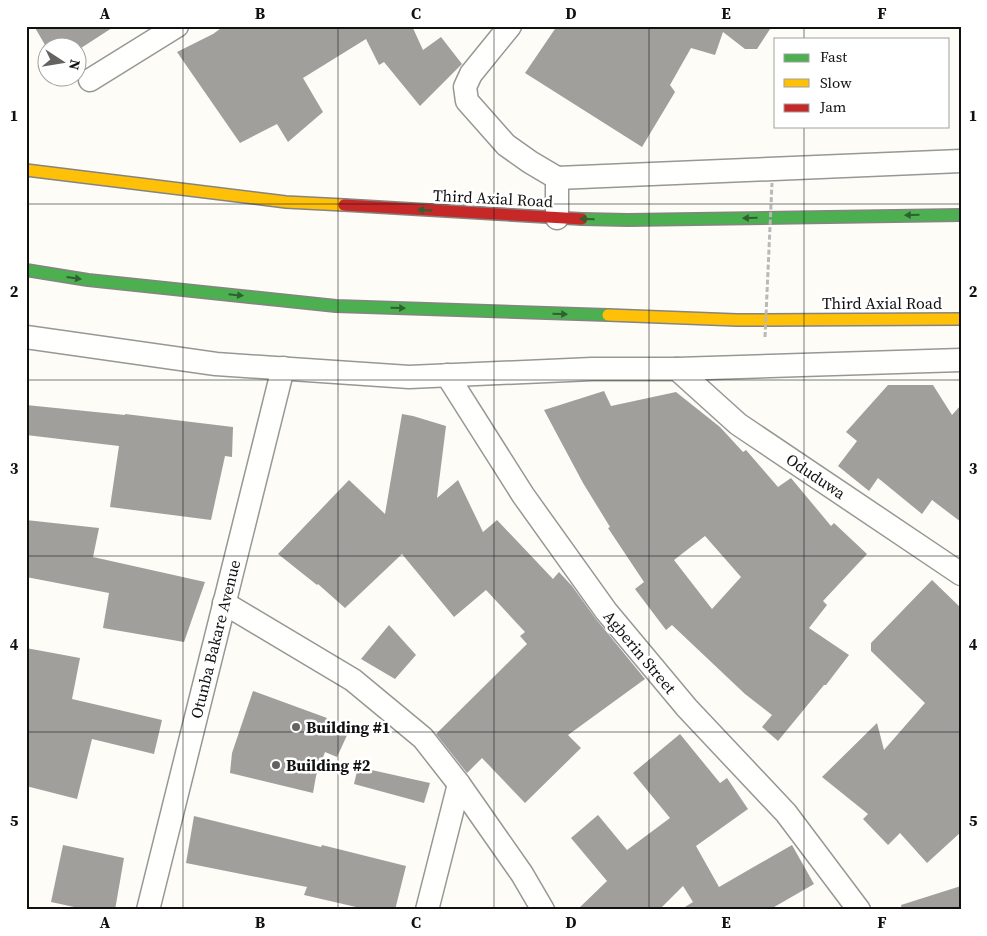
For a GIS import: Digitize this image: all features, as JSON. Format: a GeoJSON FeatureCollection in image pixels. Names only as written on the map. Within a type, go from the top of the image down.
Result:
{"type":"FeatureCollection","features":[{"type":"Feature","properties":{"kind":"highway","name":"Third Axial Road"},"geometry":{"type":"LineString","coordinates":[[26,170],[286,202],[558,218],[628,220],[961,215]]}},
{"type":"Feature","properties":{"kind":"highway","name":"Third Axial Road"},"geometry":{"type":"LineString","coordinates":[[26,270],[88,280],[336,306],[737,320],[961,319]]}},
{"type":"Feature","properties":{"kind":"street"},"geometry":{"type":"LineString","coordinates":[[90,80],[177,26]]}},
{"type":"Feature","properties":{"kind":"street"},"geometry":{"type":"LineString","coordinates":[[510,26],[471,74],[465,87],[467,101],[506,145],[557,178],[961,161]]}},
{"type":"Feature","properties":{"kind":"street"},"geometry":{"type":"LineString","coordinates":[[557,178],[558,218]]}},
{"type":"Feature","properties":{"kind":"street"},"geometry":{"type":"LineString","coordinates":[[26,337],[216,364],[408,377],[592,369],[678,369],[961,360]]}},
{"type":"Feature","properties":{"kind":"street","name":"Otunba Bakare Avenue"},"geometry":{"type":"LineString","coordinates":[[148,910],[283,368]]}},
{"type":"Feature","properties":{"kind":"street","name":"Oduduwa"},"geometry":{"type":"LineString","coordinates":[[678,369],[738,424],[961,574]]}},
{"type":"Feature","properties":{"kind":"street","name":"Agberin Street"},"geometry":{"type":"LineString","coordinates":[[447,375],[523,495],[606,611],[687,708],[786,813],[858,910]]}},
{"type":"Feature","properties":{"kind":"street"},"geometry":{"type":"LineString","coordinates":[[224,603],[353,680],[423,738],[459,784],[522,874],[543,910]]}},
{"type":"Feature","properties":{"kind":"street"},"geometry":{"type":"LineString","coordinates":[[427,910],[459,784]]}},
{"type":"Feature","properties":{"kind":"path"},"geometry":{"type":"LineString","coordinates":[[766,337],[772,183]]}},
{"type":"Feature","properties":{"kind":"building"},"geometry":{"type":"Polygon","coordinates":[[[34,26],[115,26],[88,44],[88,38],[41,38],[34,26]]]}},
{"type":"Feature","properties":{"kind":"building"},"geometry":{"type":"Polygon","coordinates":[[[224,26],[412,26],[423,50],[441,37],[462,64],[420,106],[384,62],[379,65],[366,39],[303,78],[323,112],[288,142],[277,124],[240,143],[177,52],[213,34],[224,26]]]}},
{"type":"Feature","properties":{"kind":"building"},"geometry":{"type":"Polygon","coordinates":[[[557,26],[772,26],[757,49],[745,49],[723,32],[715,55],[691,48],[670,85],[675,92],[642,147],[525,73],[557,26]]]}},
{"type":"Feature","properties":{"kind":"building"},"geometry":{"type":"Polygon","coordinates":[[[888,385],[933,385],[952,415],[961,405],[961,522],[932,500],[922,514],[878,478],[869,491],[838,466],[857,441],[846,432],[888,385]]]}},
{"type":"Feature","properties":{"kind":"building"},"geometry":{"type":"Polygon","coordinates":[[[604,391],[611,406],[676,392],[720,427],[743,452],[746,450],[778,487],[791,478],[831,526],[834,523],[867,554],[823,601],[827,605],[809,628],[849,655],[778,741],[762,727],[772,715],[745,694],[672,625],[666,630],[635,589],[644,582],[608,528],[610,527],[583,483],[544,410],[604,391]],[[705,536],[674,560],[712,609],[741,577],[705,536]]]}},
{"type":"Feature","properties":{"kind":"building"},"geometry":{"type":"Polygon","coordinates":[[[26,405],[125,414],[233,427],[232,457],[225,456],[211,520],[110,507],[119,446],[26,435],[26,405]]]}},
{"type":"Feature","properties":{"kind":"building"},"geometry":{"type":"Polygon","coordinates":[[[402,414],[446,426],[437,498],[458,480],[483,532],[497,520],[553,579],[559,572],[645,679],[568,735],[581,748],[525,803],[482,758],[467,773],[436,734],[527,644],[520,636],[525,632],[486,590],[454,617],[402,554],[345,608],[318,584],[278,554],[349,480],[385,514],[402,414]]]}},
{"type":"Feature","properties":{"kind":"building"},"geometry":{"type":"Polygon","coordinates":[[[26,520],[99,528],[93,557],[205,582],[184,642],[103,628],[109,593],[26,577],[26,520]]]}},
{"type":"Feature","properties":{"kind":"building"},"geometry":{"type":"Polygon","coordinates":[[[932,580],[961,608],[961,832],[927,863],[900,833],[888,845],[863,819],[868,814],[822,777],[877,723],[884,750],[925,703],[871,651],[871,643],[932,580]]]}},
{"type":"Feature","properties":{"kind":"building"},"geometry":{"type":"Polygon","coordinates":[[[389,625],[416,655],[395,679],[361,659],[389,625]]]}},
{"type":"Feature","properties":{"kind":"building"},"geometry":{"type":"Polygon","coordinates":[[[26,648],[80,658],[72,699],[162,720],[154,754],[92,739],[77,799],[26,786],[26,648]]]}},
{"type":"Feature","properties":{"kind":"building"},"geometry":{"type":"Polygon","coordinates":[[[253,691],[327,718],[325,722],[349,731],[337,757],[325,752],[316,776],[313,793],[230,773],[232,753],[253,691]]]}},
{"type":"Feature","properties":{"kind":"building"},"geometry":{"type":"Polygon","coordinates":[[[680,734],[720,783],[727,778],[748,809],[696,846],[719,887],[792,845],[814,884],[769,910],[680,910],[693,902],[683,886],[659,910],[577,910],[607,881],[571,838],[598,815],[627,850],[670,818],[633,773],[680,734]]]}},
{"type":"Feature","properties":{"kind":"building"},"geometry":{"type":"Polygon","coordinates":[[[358,767],[430,783],[424,803],[354,784],[358,767]]]}},
{"type":"Feature","properties":{"kind":"building"},"geometry":{"type":"Polygon","coordinates":[[[194,816],[406,866],[395,910],[369,910],[304,895],[307,887],[186,863],[194,816]]]}},
{"type":"Feature","properties":{"kind":"building"},"geometry":{"type":"Polygon","coordinates":[[[63,845],[124,858],[115,910],[88,910],[51,902],[63,845]]]}},
{"type":"Feature","properties":{"kind":"building"},"geometry":{"type":"Polygon","coordinates":[[[961,886],[961,910],[902,910],[901,905],[961,886]]]}},
{"type":"Feature","properties":{"kind":"traffic: fast"},"geometry":{"type":"LineString","coordinates":[[582,219],[961,215]]}},
{"type":"Feature","properties":{"kind":"traffic: fast"},"geometry":{"type":"LineString","coordinates":[[26,270],[88,280],[336,306],[608,315]]}},
{"type":"Feature","properties":{"kind":"traffic: slow"},"geometry":{"type":"LineString","coordinates":[[26,170],[286,202],[344,205]]}},
{"type":"Feature","properties":{"kind":"traffic: slow"},"geometry":{"type":"LineString","coordinates":[[608,315],[737,320],[961,319]]}},
{"type":"Feature","properties":{"kind":"traffic: jam"},"geometry":{"type":"LineString","coordinates":[[344,205],[582,219]]}},
{"type":"Feature","properties":{"kind":"place","name":"Building #1"},"geometry":{"type":"Point","coordinates":[296,727]}},
{"type":"Feature","properties":{"kind":"place","name":"Building #2"},"geometry":{"type":"Point","coordinates":[276,765]}}]}
